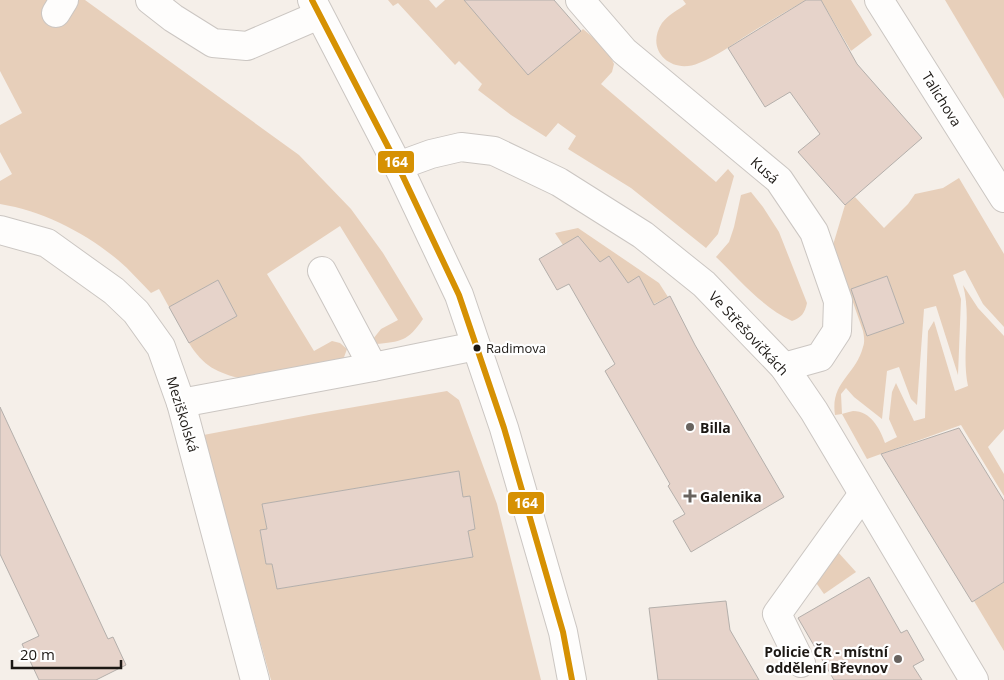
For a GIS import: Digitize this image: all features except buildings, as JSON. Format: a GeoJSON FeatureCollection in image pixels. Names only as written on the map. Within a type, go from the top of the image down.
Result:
{"type":"FeatureCollection","features":[{"type":"Feature","properties":{"kind":"street"},"geometry":{"type":"LineString","coordinates":[[150,0],[173,18],[213,43],[247,46],[315,8],[398,166],[459,295],[504,428],[563,632],[572,680]]}},
{"type":"Feature","properties":{"kind":"street","name":"Kusá"},"geometry":{"type":"LineString","coordinates":[[580,0],[624,51],[779,180],[814,232],[838,301],[837,331],[820,357],[784,367]]}},
{"type":"Feature","properties":{"kind":"street","name":"Talichova"},"geometry":{"type":"LineString","coordinates":[[879,0],[1004,198]]}},
{"type":"Feature","properties":{"kind":"street","name":"Ve Střešovičkách"},"geometry":{"type":"LineString","coordinates":[[398,166],[431,154],[461,147],[494,151],[559,182],[643,235],[704,284],[784,367],[814,411],[974,680]]}},
{"type":"Feature","properties":{"kind":"street","name":"Meziškolská"},"geometry":{"type":"LineString","coordinates":[[0,230],[47,243],[114,291],[136,312],[161,347],[181,403],[255,680]]}},
{"type":"Feature","properties":{"kind":"street"},"geometry":{"type":"LineString","coordinates":[[322,271],[373,367]]}},
{"type":"Feature","properties":{"kind":"street"},"geometry":{"type":"LineString","coordinates":[[181,403],[476,346]]}},
{"type":"Feature","properties":{"kind":"street"},"geometry":{"type":"LineString","coordinates":[[801,663],[777,614],[863,494]]}},
{"type":"Feature","properties":{"kind":"shaded area"},"geometry":{"type":"Polygon","coordinates":[[[0,0],[85,0],[299,155],[351,209],[383,253],[423,319],[418,326],[403,339],[375,344],[373,339],[381,329],[398,320],[340,226],[267,274],[314,351],[332,341],[340,343],[347,349],[343,360],[243,379],[234,377],[218,371],[205,363],[189,343],[237,316],[218,280],[169,307],[159,289],[151,293],[122,264],[91,240],[47,217],[0,204],[0,181],[12,174],[0,152],[0,125],[22,113],[0,71],[0,0]]]}},
{"type":"Feature","properties":{"kind":"shaded area"},"geometry":{"type":"Polygon","coordinates":[[[388,0],[429,0],[436,8],[445,0],[464,0],[581,31],[583,29],[607,49],[614,64],[612,72],[601,84],[716,182],[728,169],[734,176],[718,234],[706,248],[631,188],[568,149],[576,136],[558,123],[546,137],[511,115],[478,90],[482,84],[459,61],[455,65],[398,3],[393,6],[388,0]]]}},
{"type":"Feature","properties":{"kind":"shaded area"},"geometry":{"type":"Polygon","coordinates":[[[683,0],[806,0],[706,60],[689,66],[679,66],[664,58],[656,43],[657,33],[662,23],[686,4],[683,0]]]}},
{"type":"Feature","properties":{"kind":"shaded area"},"geometry":{"type":"Polygon","coordinates":[[[821,0],[851,0],[872,35],[851,51],[821,0]]]}},
{"type":"Feature","properties":{"kind":"shaded area"},"geometry":{"type":"Polygon","coordinates":[[[945,0],[1004,0],[1004,99],[945,0]]]}},
{"type":"Feature","properties":{"kind":"shaded area"},"geometry":{"type":"Polygon","coordinates":[[[959,178],[1004,254],[1004,327],[983,304],[965,270],[953,275],[961,299],[958,375],[936,306],[924,309],[917,405],[911,399],[899,367],[887,371],[882,419],[854,397],[846,388],[841,394],[842,414],[835,415],[834,404],[836,394],[860,357],[864,345],[863,331],[833,245],[845,205],[855,197],[884,228],[908,204],[915,194],[943,188],[959,178]],[[887,276],[851,289],[867,336],[904,323],[887,276]]]}},
{"type":"Feature","properties":{"kind":"shaded area"},"geometry":{"type":"Polygon","coordinates":[[[751,192],[779,232],[807,303],[802,315],[792,321],[761,301],[716,257],[729,242],[741,195],[751,192]]]}},
{"type":"Feature","properties":{"kind":"shaded area"},"geometry":{"type":"Polygon","coordinates":[[[578,228],[659,283],[668,297],[654,304],[639,277],[623,285],[609,257],[594,265],[579,236],[563,245],[555,233],[578,228]]]}},
{"type":"Feature","properties":{"kind":"shaded area"},"geometry":{"type":"Polygon","coordinates":[[[963,285],[978,308],[1004,336],[1004,429],[988,447],[1004,474],[1004,496],[961,425],[867,459],[842,414],[853,411],[870,417],[885,443],[897,437],[889,419],[892,392],[896,383],[914,421],[925,418],[928,331],[934,321],[955,391],[968,386],[966,374],[967,310],[963,285]]]}},
{"type":"Feature","properties":{"kind":"shaded area"},"geometry":{"type":"Polygon","coordinates":[[[447,391],[459,400],[497,504],[541,680],[271,680],[253,616],[193,437],[447,391]],[[459,471],[262,504],[267,529],[260,531],[266,564],[272,564],[277,589],[473,557],[468,531],[475,529],[470,496],[463,497],[459,471]]]}},
{"type":"Feature","properties":{"kind":"shaded area"},"geometry":{"type":"Polygon","coordinates":[[[827,540],[856,572],[824,594],[800,560],[827,540]]]}},
{"type":"Feature","properties":{"kind":"shaded area"},"geometry":{"type":"Polygon","coordinates":[[[1004,582],[1004,651],[974,601],[1004,582]]]}},
{"type":"Feature","properties":{"kind":"transit line","name":"164"},"geometry":{"type":"LineString","coordinates":[[312,0],[398,166],[459,295],[504,428],[563,632],[572,680]]}},
{"type":"Feature","properties":{"kind":"place","name":"Radimova"},"geometry":{"type":"Point","coordinates":[477,348]}},
{"type":"Feature","properties":{"kind":"place","name":"Billa"},"geometry":{"type":"Point","coordinates":[690,427]}},
{"type":"Feature","properties":{"kind":"place","name":"Galenika"},"geometry":{"type":"Point","coordinates":[690,496]}},
{"type":"Feature","properties":{"kind":"place","name":"Policie ČR - místní oddělení Břevnov"},"geometry":{"type":"Point","coordinates":[898,659]}}]}
